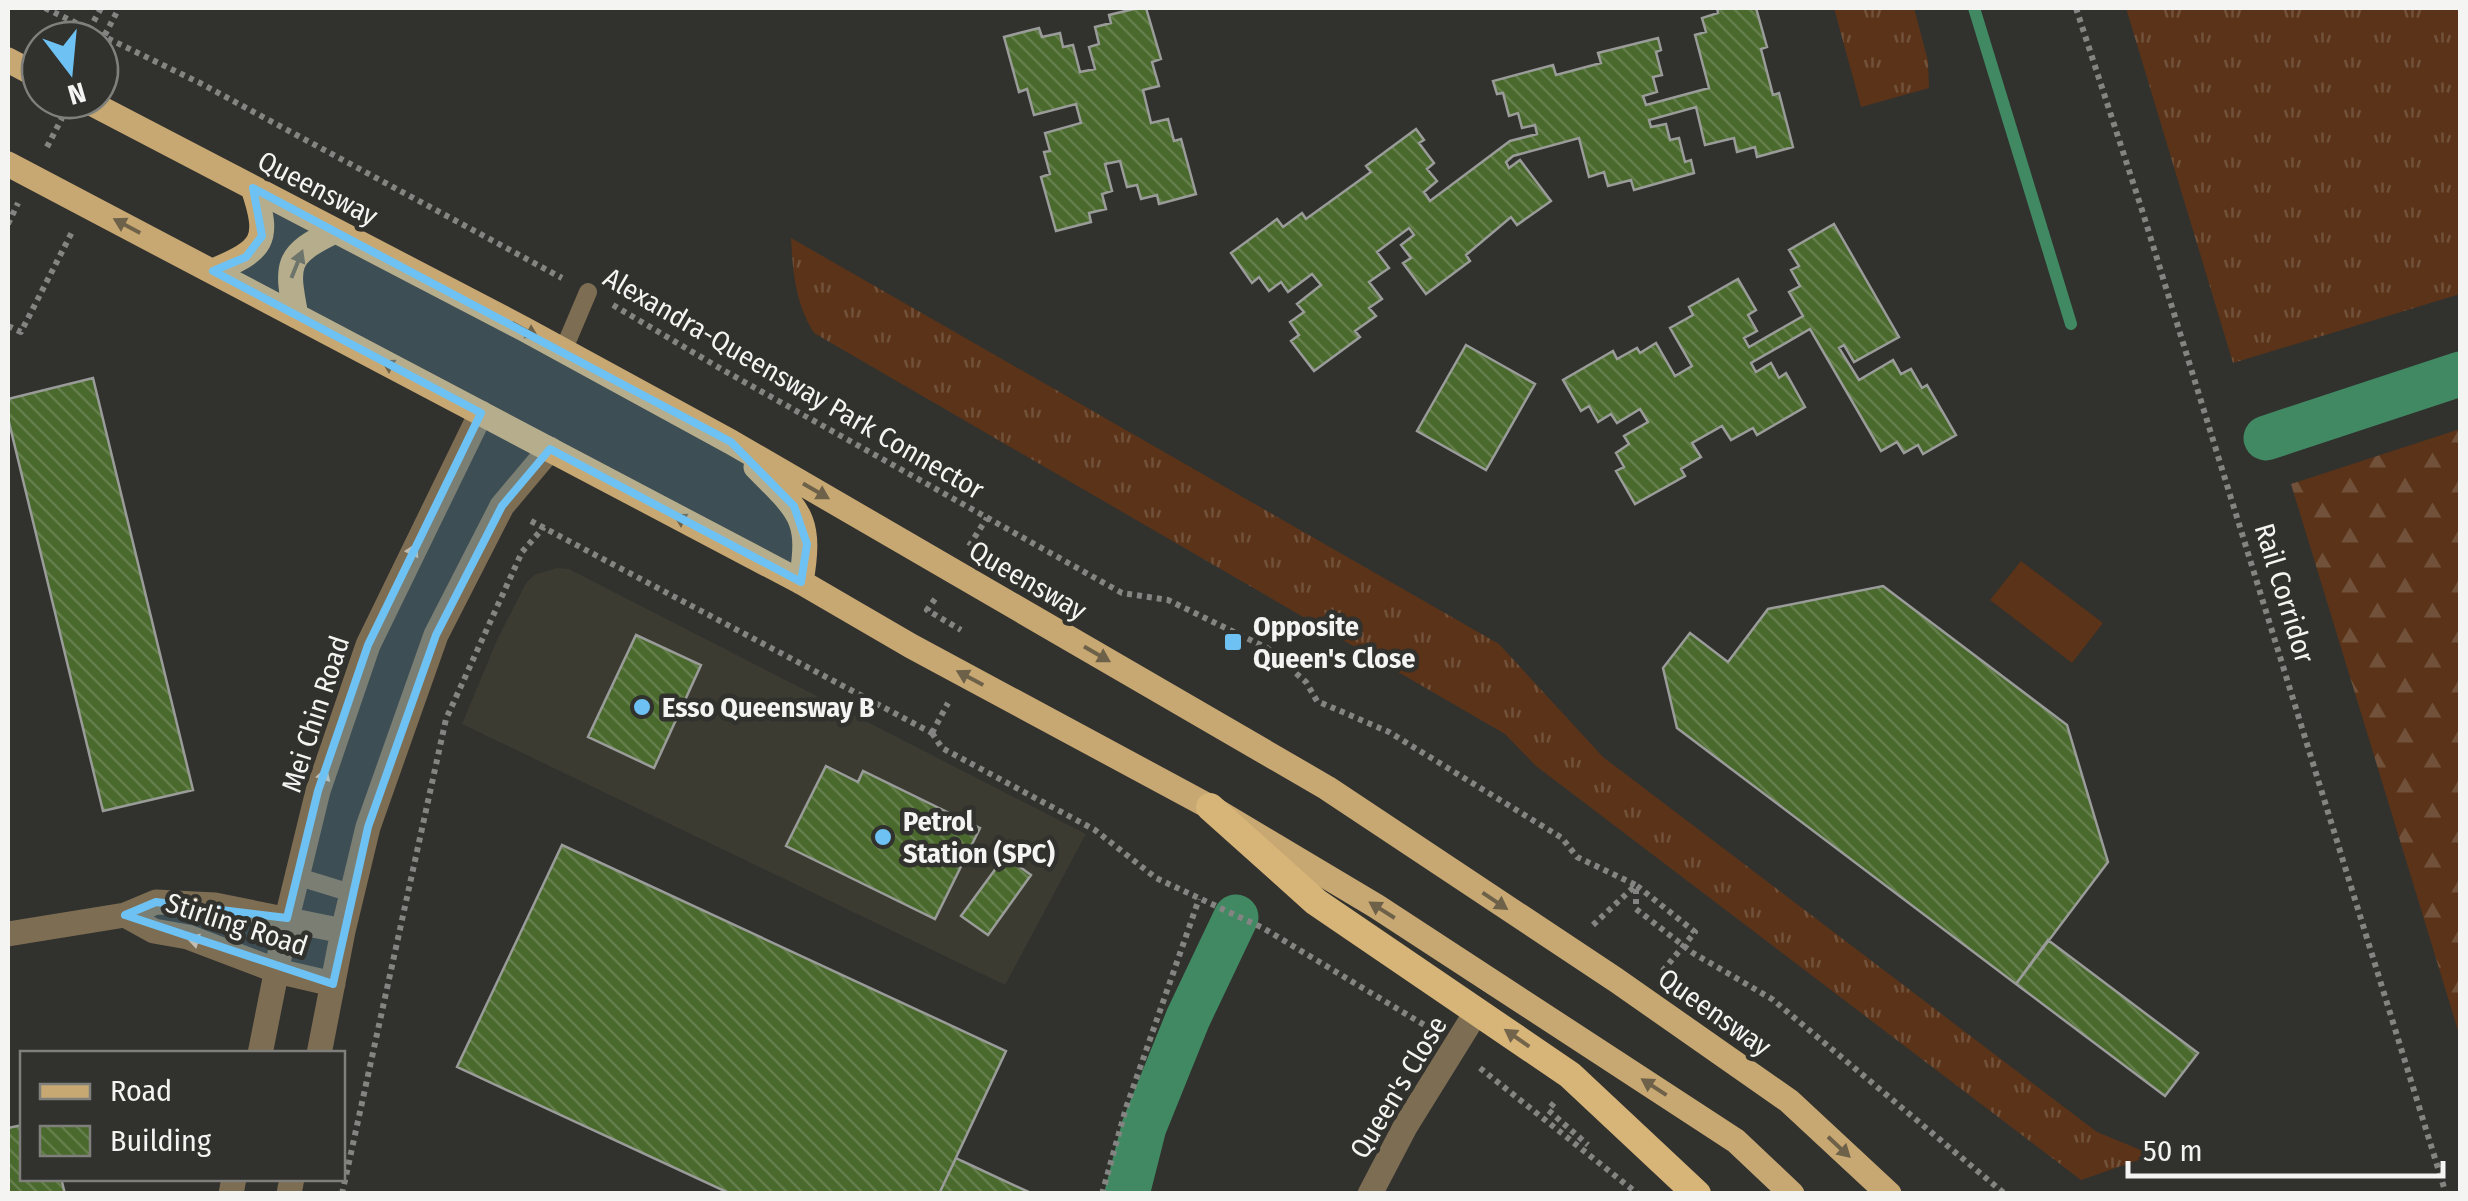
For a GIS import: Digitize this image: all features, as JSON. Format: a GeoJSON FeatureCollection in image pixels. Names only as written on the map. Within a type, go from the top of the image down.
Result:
{"type":"FeatureCollection","features":[{"type":"Feature","properties":{"kind":"highway"},"geometry":{"type":"LineString","coordinates":[[1210,807],[1316,902],[1570,1075],[1696,1194]]}},
{"type":"Feature","properties":{"kind":"main road","name":"Queensway"},"geometry":{"type":"LineString","coordinates":[[120,119],[731,442],[1327,788],[1616,980],[1789,1101],[1889,1194]]}},
{"type":"Feature","properties":{"kind":"main road"},"geometry":{"type":"LineString","coordinates":[[8,164],[801,582],[1210,807],[1376,906],[1736,1141],[1792,1194]]}},
{"type":"Feature","properties":{"kind":"main road"},"geometry":{"type":"LineString","coordinates":[[213,272],[246,257],[262,236],[261,214],[252,188]]}},
{"type":"Feature","properties":{"kind":"main road"},"geometry":{"type":"LineString","coordinates":[[296,316],[290,283],[292,263],[305,245],[335,231]]}},
{"type":"Feature","properties":{"kind":"main road"},"geometry":{"type":"LineString","coordinates":[[731,442],[794,506],[804,524],[807,544],[801,582]]}},
{"type":"Feature","properties":{"kind":"street","name":"Mei Chin Road"},"geometry":{"type":"LineString","coordinates":[[261,1051],[318,791],[368,645],[481,413]]}},
{"type":"Feature","properties":{"kind":"street"},"geometry":{"type":"LineString","coordinates":[[320,1051],[368,827],[436,635],[502,506],[550,449]]}},
{"type":"Feature","properties":{"kind":"street","name":"Stirling Road"},"geometry":{"type":"LineString","coordinates":[[8,934],[124,915],[156,902],[215,905],[343,932]]}},
{"type":"Feature","properties":{"kind":"street","name":"Stirling Road"},"geometry":{"type":"LineString","coordinates":[[124,915],[154,931],[213,945],[277,971],[333,984]]}},
{"type":"Feature","properties":{"kind":"street","name":"Queen's Close"},"geometry":{"type":"LineString","coordinates":[[1370,1194],[1477,1011]]}},
{"type":"Feature","properties":{"kind":"lane"},"geometry":{"type":"LineString","coordinates":[[563,351],[588,292]]}},
{"type":"Feature","properties":{"kind":"lane"},"geometry":{"type":"LineString","coordinates":[[300,877],[352,894]]}},
{"type":"Feature","properties":{"kind":"path","name":"Alexandra-Queensway Park Connector"},"geometry":{"type":"LineString","coordinates":[[45,8],[70,20]]}},
{"type":"Feature","properties":{"kind":"path","name":"Rail Corridor"},"geometry":{"type":"LineString","coordinates":[[2076,8],[2446,1194]]}},
{"type":"Feature","properties":{"kind":"path","name":"Alexandra-Queensway Park Connector"},"geometry":{"type":"LineString","coordinates":[[120,44],[200,83],[642,319],[723,370],[987,518],[927,610],[981,643],[932,733]]}},
{"type":"Feature","properties":{"kind":"path"},"geometry":{"type":"LineString","coordinates":[[8,326],[21,332],[86,204]]}},
{"type":"Feature","properties":{"kind":"path"},"geometry":{"type":"LineString","coordinates":[[502,506],[932,733],[942,748],[1053,805],[1094,830],[1156,878],[1262,928]]}},
{"type":"Feature","properties":{"kind":"path"},"geometry":{"type":"LineString","coordinates":[[987,518],[1122,593],[1168,600],[1267,648],[1306,682],[1317,700],[1389,732],[1562,838],[1576,857],[1636,885],[1695,932]]}},
{"type":"Feature","properties":{"kind":"path"},"geometry":{"type":"LineString","coordinates":[[345,1180],[446,719],[522,552],[544,527]]}},
{"type":"Feature","properties":{"kind":"path"},"geometry":{"type":"LineString","coordinates":[[1567,950],[1636,885]]}},
{"type":"Feature","properties":{"kind":"path"},"geometry":{"type":"LineString","coordinates":[[1636,885],[1636,908],[1693,953],[1772,999],[2005,1194]]}},
{"type":"Feature","properties":{"kind":"path"},"geometry":{"type":"LineString","coordinates":[[1102,1194],[1126,1108],[1199,899]]}},
{"type":"Feature","properties":{"kind":"path"},"geometry":{"type":"LineString","coordinates":[[1548,1110],[1606,1161],[1603,1166]]}},
{"type":"Feature","properties":{"kind":"highlighted area"},"geometry":{"type":"Polygon","coordinates":[[[253,188],[731,442],[794,506],[807,544],[801,582],[550,449],[502,506],[436,635],[368,827],[333,984],[125,915],[156,902],[287,918],[318,791],[368,645],[481,413],[213,271],[246,257],[262,236],[253,188]]]}},
{"type":"Feature","properties":{"kind":"shaded area"},"geometry":{"type":"Polygon","coordinates":[[[556,568],[569,569],[1086,834],[1005,985],[462,724],[526,583],[534,575],[556,568]]]}},
{"type":"Feature","properties":{"kind":"green space"},"geometry":{"type":"Polygon","coordinates":[[[1834,8],[1914,8],[1928,61],[1929,88],[1861,107],[1834,8]]]}},
{"type":"Feature","properties":{"kind":"green space"},"geometry":{"type":"Polygon","coordinates":[[[2126,8],[2460,8],[2460,294],[2233,363],[2126,8]]]}},
{"type":"Feature","properties":{"kind":"green space"},"geometry":{"type":"Polygon","coordinates":[[[791,238],[1499,644],[1603,757],[2097,1132],[2153,1155],[2081,1180],[1536,766],[1505,734],[814,333],[799,299],[791,238]]]}},
{"type":"Feature","properties":{"kind":"green space"},"geometry":{"type":"Polygon","coordinates":[[[2460,429],[2460,1037],[2291,484],[2460,429]]]}},
{"type":"Feature","properties":{"kind":"green space"},"geometry":{"type":"Polygon","coordinates":[[[2021,561],[2103,623],[2072,663],[1990,600],[2021,561]]]}},
{"type":"Feature","properties":{"kind":"building"},"geometry":{"type":"Polygon","coordinates":[[[1146,8],[1161,59],[1152,62],[1159,86],[1143,90],[1151,123],[1168,119],[1174,141],[1181,139],[1196,194],[1159,204],[1157,195],[1141,199],[1137,185],[1127,187],[1120,161],[1105,164],[1112,191],[1102,194],[1106,209],[1089,213],[1091,222],[1056,231],[1041,177],[1050,174],[1044,152],[1050,151],[1045,133],[1081,123],[1076,104],[1034,115],[1027,89],[1019,92],[1004,37],[1039,28],[1042,37],[1060,33],[1063,47],[1073,45],[1080,72],[1095,69],[1089,47],[1099,44],[1095,27],[1111,23],[1109,15],[1146,8]]]}},
{"type":"Feature","properties":{"kind":"building"},"geometry":{"type":"Polygon","coordinates":[[[1717,8],[1756,8],[1767,47],[1761,49],[1773,95],[1779,93],[1793,147],[1757,157],[1755,147],[1737,152],[1734,138],[1705,145],[1696,107],[1649,120],[1651,127],[1666,124],[1670,140],[1679,138],[1685,162],[1691,160],[1694,173],[1634,190],[1631,180],[1608,186],[1604,172],[1589,177],[1579,138],[1513,156],[1506,162],[1509,168],[1520,160],[1551,201],[1517,225],[1511,217],[1466,255],[1470,261],[1426,294],[1403,263],[1411,258],[1401,245],[1414,235],[1409,228],[1377,252],[1389,268],[1369,282],[1382,299],[1369,308],[1376,316],[1355,331],[1360,337],[1314,371],[1291,341],[1299,335],[1290,322],[1304,312],[1297,304],[1321,285],[1312,274],[1288,292],[1281,282],[1269,291],[1259,277],[1252,283],[1231,253],[1277,219],[1283,227],[1302,213],[1306,219],[1371,172],[1366,166],[1416,129],[1424,140],[1419,143],[1434,163],[1427,169],[1437,181],[1424,192],[1430,201],[1510,141],[1537,134],[1535,125],[1522,128],[1518,113],[1509,116],[1503,93],[1497,94],[1493,81],[1553,65],[1556,75],[1601,63],[1598,53],[1658,38],[1661,50],[1656,52],[1662,75],[1653,77],[1657,92],[1643,96],[1646,105],[1709,88],[1695,35],[1706,32],[1702,18],[1718,13],[1717,8]]]}},
{"type":"Feature","properties":{"kind":"building"},"geometry":{"type":"Polygon","coordinates":[[[1834,224],[1899,337],[1854,362],[1844,345],[1839,348],[1859,380],[1893,360],[1901,374],[1911,369],[1922,388],[1927,385],[1956,435],[1923,454],[1918,445],[1904,453],[1897,442],[1881,451],[1810,329],[1751,363],[1756,372],[1771,363],[1779,378],[1786,373],[1805,407],[1757,435],[1753,428],[1731,440],[1722,426],[1692,443],[1701,457],[1681,469],[1685,476],[1635,504],[1616,471],[1624,467],[1616,453],[1629,444],[1624,436],[1648,422],[1640,409],[1617,423],[1611,414],[1598,422],[1589,406],[1581,411],[1563,380],[1613,351],[1617,359],[1637,348],[1640,353],[1656,343],[1675,376],[1692,366],[1670,328],[1693,315],[1689,307],[1738,279],[1756,310],[1748,315],[1757,331],[1744,338],[1749,347],[1803,316],[1789,292],[1800,286],[1791,270],[1799,266],[1789,250],[1834,224]]]}},
{"type":"Feature","properties":{"kind":"building"},"geometry":{"type":"Polygon","coordinates":[[[1466,345],[1535,384],[1486,470],[1417,431],[1466,345]]]}},
{"type":"Feature","properties":{"kind":"building"},"geometry":{"type":"Polygon","coordinates":[[[93,378],[193,790],[103,811],[8,418],[8,399],[93,378]]]}},
{"type":"Feature","properties":{"kind":"building"},"geometry":{"type":"Polygon","coordinates":[[[1883,586],[2067,725],[2108,862],[2016,984],[1677,728],[1663,668],[1690,633],[1728,662],[1768,609],[1883,586]]]}},
{"type":"Feature","properties":{"kind":"building","name":"Esso Queensway B"},"geometry":{"type":"Polygon","coordinates":[[[636,635],[701,665],[654,768],[588,737],[636,635]]]}},
{"type":"Feature","properties":{"kind":"building","name":"Petrol Station (SPC)"},"geometry":{"type":"Polygon","coordinates":[[[826,766],[858,782],[863,771],[980,828],[935,919],[786,846],[826,766]]]}},
{"type":"Feature","properties":{"kind":"building"},"geometry":{"type":"Polygon","coordinates":[[[562,845],[1006,1051],[939,1194],[731,1194],[457,1067],[562,845]]]}},
{"type":"Feature","properties":{"kind":"building"},"geometry":{"type":"Polygon","coordinates":[[[1005,856],[1031,875],[988,935],[961,916],[1005,856]]]}},
{"type":"Feature","properties":{"kind":"building"},"geometry":{"type":"Polygon","coordinates":[[[2048,940],[2198,1053],[2165,1096],[2016,984],[2048,940]]]}},
{"type":"Feature","properties":{"kind":"building"},"geometry":{"type":"Polygon","coordinates":[[[20,1125],[20,1181],[62,1181],[65,1194],[8,1194],[8,1128],[20,1125]]]}},
{"type":"Feature","properties":{"kind":"building"},"geometry":{"type":"Polygon","coordinates":[[[956,1158],[962,1161],[1033,1194],[939,1194],[956,1158]]]}},
{"type":"Feature","properties":{"kind":"waterway"},"geometry":{"type":"LineString","coordinates":[[1974,8],[2071,324]]}},
{"type":"Feature","properties":{"kind":"waterway"},"geometry":{"type":"LineString","coordinates":[[2266,438],[2460,374]]}},
{"type":"Feature","properties":{"kind":"waterway"},"geometry":{"type":"LineString","coordinates":[[1127,1194],[1144,1127],[1188,1018],[1236,917]]}},
{"type":"Feature","properties":{"kind":"place","name":"Opposite Queen's Close"},"geometry":{"type":"Point","coordinates":[1233,642]}},
{"type":"Feature","properties":{"kind":"place","name":"Esso Queensway B"},"geometry":{"type":"Point","coordinates":[642,707]}},
{"type":"Feature","properties":{"kind":"place","name":"Petrol Station (SPC)"},"geometry":{"type":"Point","coordinates":[883,837]}}]}
